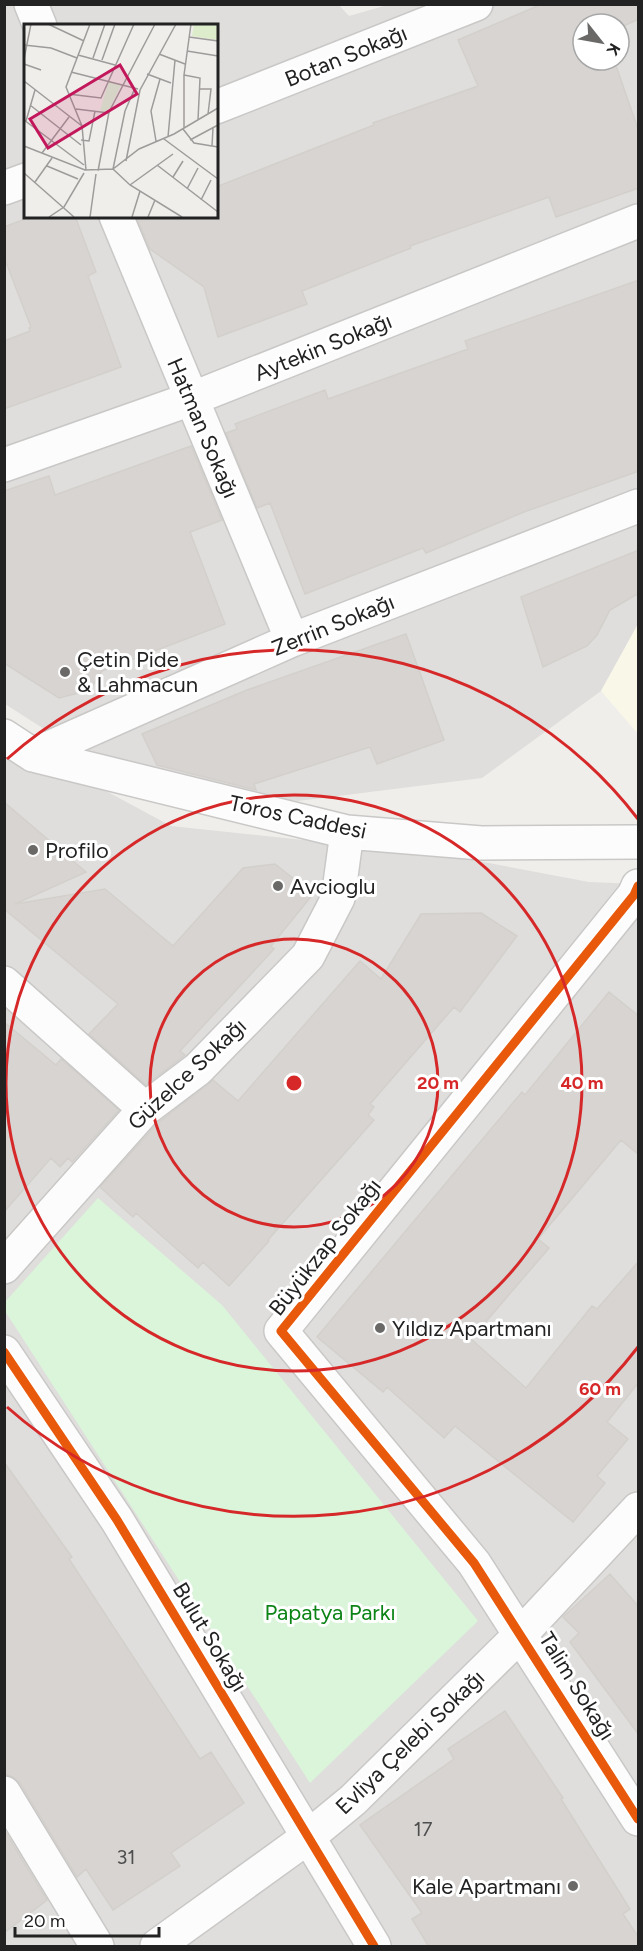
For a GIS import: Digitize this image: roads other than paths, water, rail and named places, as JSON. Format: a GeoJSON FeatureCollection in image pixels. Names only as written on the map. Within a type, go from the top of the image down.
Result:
{"type":"FeatureCollection","features":[{"type":"Feature","properties":{"kind":"street"},"geometry":{"type":"LineString","coordinates":[[31,4],[39,24]]}},
{"type":"Feature","properties":{"kind":"street","name":"Botan Sokağı"},"geometry":{"type":"LineString","coordinates":[[218,106],[476,4]]}},
{"type":"Feature","properties":{"kind":"street"},"geometry":{"type":"LineString","coordinates":[[4,188],[24,181]]}},
{"type":"Feature","properties":{"kind":"street","name":"Hatman Sokağı"},"geometry":{"type":"LineString","coordinates":[[117,218],[190,399],[292,640]]}},
{"type":"Feature","properties":{"kind":"street","name":"Aytekin Sokağı"},"geometry":{"type":"LineString","coordinates":[[4,465],[190,399],[639,221]]}},
{"type":"Feature","properties":{"kind":"street","name":"Zerrin Sokağı"},"geometry":{"type":"LineString","coordinates":[[33,755],[292,640],[639,506]]}},
{"type":"Feature","properties":{"kind":"street","name":"Toros Caddesi"},"geometry":{"type":"LineString","coordinates":[[4,736],[33,755],[347,832],[481,843],[639,842]]}},
{"type":"Feature","properties":{"kind":"street","name":"Güzelce Sokağı"},"geometry":{"type":"LineString","coordinates":[[4,1266],[146,1109],[198,1069],[308,956],[338,898],[347,832]]}},
{"type":"Feature","properties":{"kind":"street","name":"Büyükzap Sokağı"},"geometry":{"type":"LineString","coordinates":[[521,1634],[474,1563],[281,1331],[634,896],[639,886]]}},
{"type":"Feature","properties":{"kind":"street"},"geometry":{"type":"LineString","coordinates":[[4,983],[146,1109]]}},
{"type":"Feature","properties":{"kind":"street","name":"Bulut Sokağı"},"geometry":{"type":"LineString","coordinates":[[4,1352],[117,1520],[374,1947]]}},
{"type":"Feature","properties":{"kind":"street","name":"Evliya Çelebi Sokağı"},"geometry":{"type":"LineString","coordinates":[[157,1947],[308,1837],[353,1800],[521,1634],[639,1509]]}},
{"type":"Feature","properties":{"kind":"street","name":"Talim Sokağı"},"geometry":{"type":"LineString","coordinates":[[521,1634],[639,1819]]}},
{"type":"Feature","properties":{"kind":"street"},"geometry":{"type":"LineString","coordinates":[[4,1793],[97,1947]]}},
{"type":"Feature","properties":{"kind":"place","name":"Çetin Pide & Lahmacun"},"geometry":{"type":"Point","coordinates":[65,672]}},
{"type":"Feature","properties":{"kind":"place","name":"Profilo"},"geometry":{"type":"Point","coordinates":[33,850]}},
{"type":"Feature","properties":{"kind":"place","name":"Avcioglu"},"geometry":{"type":"Point","coordinates":[278,886]}},
{"type":"Feature","properties":{"kind":"place","name":"Yıldız Apartmanı"},"geometry":{"type":"Point","coordinates":[380,1328]}},
{"type":"Feature","properties":{"kind":"place","name":"Kale Apartmanı"},"geometry":{"type":"Point","coordinates":[573,1886]}},
{"type":"Feature","properties":{"kind":"park label","name":"Papatya Parkı"},"geometry":{"type":"Point","coordinates":[330,1612]}}]}
